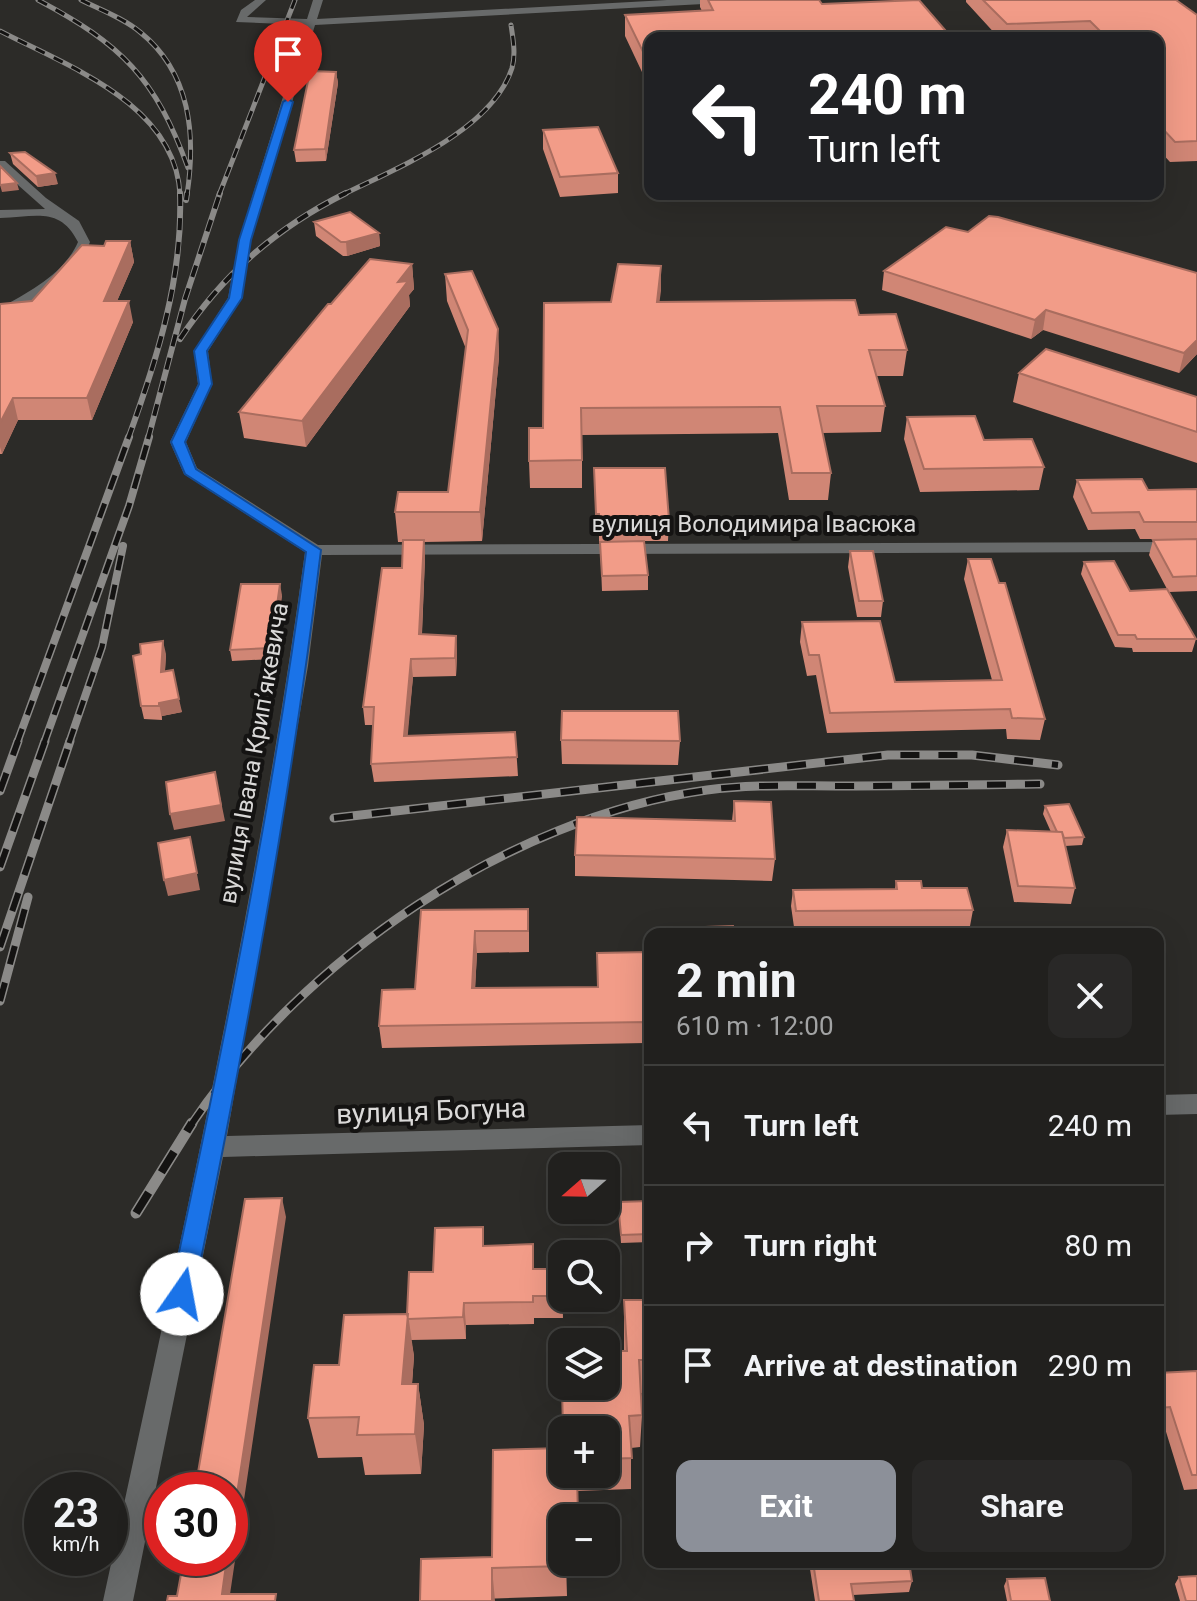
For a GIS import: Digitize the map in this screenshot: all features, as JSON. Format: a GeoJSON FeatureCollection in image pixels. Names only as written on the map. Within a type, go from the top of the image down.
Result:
{"type":"FeatureCollection","features":[{"type":"Feature","properties":{"kind":"street"},"geometry":{"type":"LineString","coordinates":[[261,0],[240,20],[313,22],[722,0]]}},
{"type":"Feature","properties":{"kind":"street"},"geometry":{"type":"LineString","coordinates":[[314,550],[190,471],[178,442],[205,384],[201,351],[235,298],[245,240],[318,0]]}},
{"type":"Feature","properties":{"kind":"street"},"geometry":{"type":"LineString","coordinates":[[0,314],[44,287],[82,249],[80,230],[1,164]]}},
{"type":"Feature","properties":{"kind":"street"},"geometry":{"type":"LineString","coordinates":[[0,214],[57,212]]}},
{"type":"Feature","properties":{"kind":"street","name":"вулиця Володимира Івасюка"},"geometry":{"type":"LineString","coordinates":[[314,550],[1195,547]]}},
{"type":"Feature","properties":{"kind":"street","name":"вулиця Івана Крипʼякевича"},"geometry":{"type":"LineString","coordinates":[[118,1601],[213,1147],[299,666],[314,550]]}},
{"type":"Feature","properties":{"kind":"street"},"geometry":{"type":"LineString","coordinates":[[1164,1105],[1197,1104]]}},
{"type":"Feature","properties":{"kind":"street","name":"вулиця Богуна"},"geometry":{"type":"LineString","coordinates":[[213,1147],[644,1135]]}},
{"type":"Feature","properties":{"kind":"building"},"geometry":{"type":"Polygon","coordinates":[[[708,0],[819,0],[822,4],[919,0],[947,32],[644,32],[644,54],[625,15],[713,10],[708,0]]]}},
{"type":"Feature","properties":{"kind":"building"},"geometry":{"type":"Polygon","coordinates":[[[983,0],[1176,0],[1197,15],[1197,141],[1175,142],[1164,130],[1164,32],[1101,32],[1090,21],[1007,24],[983,0]]]}},
{"type":"Feature","properties":{"kind":"building"},"geometry":{"type":"Polygon","coordinates":[[[310,71],[336,72],[325,149],[294,150],[310,71]]]}},
{"type":"Feature","properties":{"kind":"building"},"geometry":{"type":"Polygon","coordinates":[[[598,127],[618,173],[560,177],[543,130],[598,127]]]}},
{"type":"Feature","properties":{"kind":"building"},"geometry":{"type":"Polygon","coordinates":[[[25,152],[55,173],[36,176],[10,153],[25,152]]]}},
{"type":"Feature","properties":{"kind":"building"},"geometry":{"type":"Polygon","coordinates":[[[0,166],[17,183],[0,185],[0,166]]]}},
{"type":"Feature","properties":{"kind":"building"},"geometry":{"type":"Polygon","coordinates":[[[350,212],[379,233],[341,242],[314,222],[350,212]]]}},
{"type":"Feature","properties":{"kind":"building"},"geometry":{"type":"Polygon","coordinates":[[[989,216],[1197,273],[1197,340],[1184,353],[1046,310],[1035,320],[884,271],[946,227],[968,232],[989,216]]]}},
{"type":"Feature","properties":{"kind":"building"},"geometry":{"type":"Polygon","coordinates":[[[106,241],[130,241],[104,301],[129,301],[87,398],[13,398],[0,423],[0,304],[32,301],[82,245],[104,246],[106,241]]]}},
{"type":"Feature","properties":{"kind":"building"},"geometry":{"type":"Polygon","coordinates":[[[370,259],[412,264],[398,282],[408,281],[302,421],[239,412],[328,304],[370,259]]]}},
{"type":"Feature","properties":{"kind":"building"},"geometry":{"type":"Polygon","coordinates":[[[618,264],[661,266],[657,302],[855,300],[859,315],[896,314],[907,350],[869,350],[885,406],[817,406],[831,473],[792,473],[780,407],[581,408],[582,460],[529,461],[529,428],[543,428],[544,303],[611,302],[618,264]]]}},
{"type":"Feature","properties":{"kind":"building"},"geometry":{"type":"Polygon","coordinates":[[[472,271],[498,329],[480,512],[395,512],[398,492],[448,492],[468,330],[445,274],[472,271]]]}},
{"type":"Feature","properties":{"kind":"building"},"geometry":{"type":"Polygon","coordinates":[[[1046,349],[1197,397],[1197,432],[1019,373],[1046,349]]]}},
{"type":"Feature","properties":{"kind":"building"},"geometry":{"type":"Polygon","coordinates":[[[975,416],[984,440],[1032,439],[1044,467],[924,469],[907,417],[975,416]]]}},
{"type":"Feature","properties":{"kind":"building"},"geometry":{"type":"Polygon","coordinates":[[[594,468],[665,468],[669,520],[599,520],[599,514],[596,514],[594,468]]]}},
{"type":"Feature","properties":{"kind":"building"},"geometry":{"type":"Polygon","coordinates":[[[1142,479],[1148,490],[1197,489],[1197,522],[1144,522],[1139,512],[1092,513],[1077,480],[1142,479]]]}},
{"type":"Feature","properties":{"kind":"building"},"geometry":{"type":"Polygon","coordinates":[[[1197,539],[1197,576],[1173,577],[1153,540],[1197,539]]]}},
{"type":"Feature","properties":{"kind":"building"},"geometry":{"type":"Polygon","coordinates":[[[403,540],[424,540],[419,634],[456,636],[455,658],[411,659],[404,736],[515,732],[517,757],[371,764],[374,707],[363,707],[382,568],[402,568],[403,540]]]}},
{"type":"Feature","properties":{"kind":"building"},"geometry":{"type":"Polygon","coordinates":[[[644,541],[648,575],[602,576],[600,542],[644,541]]]}},
{"type":"Feature","properties":{"kind":"building"},"geometry":{"type":"Polygon","coordinates":[[[850,551],[873,551],[883,601],[859,601],[850,551]]]}},
{"type":"Feature","properties":{"kind":"building"},"geometry":{"type":"Polygon","coordinates":[[[968,559],[991,559],[999,583],[1005,583],[1045,719],[1012,718],[1010,709],[830,713],[819,655],[809,655],[802,622],[880,621],[895,682],[1002,680],[968,559]]]}},
{"type":"Feature","properties":{"kind":"building"},"geometry":{"type":"Polygon","coordinates":[[[1114,561],[1130,591],[1167,589],[1196,639],[1137,639],[1135,635],[1118,635],[1084,562],[1114,561]]]}},
{"type":"Feature","properties":{"kind":"building"},"geometry":{"type":"Polygon","coordinates":[[[241,584],[280,584],[271,648],[230,650],[241,584]]]}},
{"type":"Feature","properties":{"kind":"building"},"geometry":{"type":"Polygon","coordinates":[[[163,641],[161,672],[173,670],[179,699],[159,703],[159,706],[141,706],[133,656],[141,654],[140,644],[163,641]]]}},
{"type":"Feature","properties":{"kind":"building"},"geometry":{"type":"Polygon","coordinates":[[[562,711],[678,711],[680,741],[561,740],[562,711]]]}},
{"type":"Feature","properties":{"kind":"building"},"geometry":{"type":"Polygon","coordinates":[[[215,772],[221,805],[170,814],[166,782],[215,772]]]}},
{"type":"Feature","properties":{"kind":"building"},"geometry":{"type":"Polygon","coordinates":[[[734,801],[771,802],[775,859],[575,855],[577,817],[735,821],[734,801]]]}},
{"type":"Feature","properties":{"kind":"building"},"geometry":{"type":"Polygon","coordinates":[[[1069,804],[1084,837],[1064,838],[1062,832],[1057,832],[1045,806],[1069,804]]]}},
{"type":"Feature","properties":{"kind":"building"},"geometry":{"type":"Polygon","coordinates":[[[1007,830],[1062,832],[1075,888],[1018,886],[1007,830]]]}},
{"type":"Feature","properties":{"kind":"building"},"geometry":{"type":"Polygon","coordinates":[[[190,837],[197,873],[164,880],[158,843],[190,837]]]}},
{"type":"Feature","properties":{"kind":"building"},"geometry":{"type":"Polygon","coordinates":[[[896,881],[921,881],[922,888],[967,888],[973,910],[796,911],[793,890],[897,889],[896,881]]]}},
{"type":"Feature","properties":{"kind":"building"},"geometry":{"type":"Polygon","coordinates":[[[528,909],[528,931],[475,931],[472,988],[598,987],[597,953],[644,952],[644,1022],[379,1026],[382,990],[415,989],[421,910],[528,909]]]}},
{"type":"Feature","properties":{"kind":"building"},"geometry":{"type":"Polygon","coordinates":[[[733,926],[733,928],[706,928],[733,926]]]}},
{"type":"Feature","properties":{"kind":"building"},"geometry":{"type":"Polygon","coordinates":[[[282,1198],[240,1472],[198,1472],[245,1199],[282,1198]]]}},
{"type":"Feature","properties":{"kind":"building"},"geometry":{"type":"Polygon","coordinates":[[[644,1201],[644,1234],[621,1235],[620,1202],[644,1201]]]}},
{"type":"Feature","properties":{"kind":"building"},"geometry":{"type":"Polygon","coordinates":[[[483,1227],[483,1246],[533,1244],[533,1269],[548,1269],[548,1296],[533,1296],[533,1302],[464,1303],[463,1317],[408,1319],[409,1272],[433,1272],[435,1228],[483,1227]]]}},
{"type":"Feature","properties":{"kind":"building"},"geometry":{"type":"Polygon","coordinates":[[[624,1300],[644,1300],[644,1360],[639,1360],[642,1415],[629,1416],[632,1458],[620,1458],[620,1416],[563,1416],[562,1400],[620,1400],[620,1351],[627,1351],[624,1300]]]}},
{"type":"Feature","properties":{"kind":"building"},"geometry":{"type":"Polygon","coordinates":[[[408,1314],[402,1384],[418,1384],[415,1434],[357,1435],[359,1417],[308,1418],[314,1365],[339,1365],[344,1315],[408,1314]]]}},
{"type":"Feature","properties":{"kind":"building"},"geometry":{"type":"Polygon","coordinates":[[[1197,1371],[1197,1475],[1192,1475],[1170,1407],[1164,1408],[1164,1373],[1197,1371]]]}},
{"type":"Feature","properties":{"kind":"building"},"geometry":{"type":"Polygon","coordinates":[[[548,1448],[548,1488],[577,1488],[578,1504],[548,1504],[548,1566],[492,1568],[492,1601],[420,1601],[421,1559],[492,1557],[493,1450],[548,1448]]]}},
{"type":"Feature","properties":{"kind":"building"},"geometry":{"type":"Polygon","coordinates":[[[814,1568],[910,1568],[912,1581],[851,1584],[854,1601],[819,1601],[814,1568]]]}},
{"type":"Feature","properties":{"kind":"building"},"geometry":{"type":"Polygon","coordinates":[[[181,1576],[224,1576],[222,1594],[276,1594],[275,1601],[167,1601],[168,1596],[177,1596],[181,1576]]]}},
{"type":"Feature","properties":{"kind":"building"},"geometry":{"type":"Polygon","coordinates":[[[1197,1576],[1197,1601],[1186,1601],[1179,1577],[1197,1576]]]}},
{"type":"Feature","properties":{"kind":"building"},"geometry":{"type":"Polygon","coordinates":[[[1045,1578],[1050,1601],[1011,1601],[1007,1579],[1045,1578]]]}},
{"type":"Feature","properties":{"kind":"railway"},"geometry":{"type":"LineString","coordinates":[[38,0],[92,32],[132,67],[163,110],[188,168]]}},
{"type":"Feature","properties":{"kind":"railway"},"geometry":{"type":"LineString","coordinates":[[81,0],[140,32],[170,66],[180,86],[190,128],[187,195]]}},
{"type":"Feature","properties":{"kind":"railway"},"geometry":{"type":"LineString","coordinates":[[219,195],[295,0]]}},
{"type":"Feature","properties":{"kind":"railway"},"geometry":{"type":"LineString","coordinates":[[345,193],[440,145],[485,111],[512,68],[511,25]]}},
{"type":"Feature","properties":{"kind":"railway"},"geometry":{"type":"LineString","coordinates":[[0,31],[85,74],[139,112],[160,136],[174,163],[180,195]]}},
{"type":"Feature","properties":{"kind":"railway"},"geometry":{"type":"LineString","coordinates":[[186,200],[187,193]]}},
{"type":"Feature","properties":{"kind":"railway"},"geometry":{"type":"LineString","coordinates":[[148,439],[185,299],[220,193]]}},
{"type":"Feature","properties":{"kind":"railway"},"geometry":{"type":"LineString","coordinates":[[180,339],[214,294],[253,255],[297,221],[345,193]]}},
{"type":"Feature","properties":{"kind":"railway"},"geometry":{"type":"LineString","coordinates":[[128,439],[158,349],[173,288],[180,195]]}},
{"type":"Feature","properties":{"kind":"railway"},"geometry":{"type":"LineString","coordinates":[[17,743],[129,437]]}},
{"type":"Feature","properties":{"kind":"railway"},"geometry":{"type":"LineString","coordinates":[[44,743],[129,506],[149,437]]}},
{"type":"Feature","properties":{"kind":"railway"},"geometry":{"type":"LineString","coordinates":[[69,743],[102,647],[123,546]]}},
{"type":"Feature","properties":{"kind":"railway"},"geometry":{"type":"LineString","coordinates":[[0,791],[18,741]]}},
{"type":"Feature","properties":{"kind":"railway"},"geometry":{"type":"LineString","coordinates":[[0,867],[45,741]]}},
{"type":"Feature","properties":{"kind":"railway"},"geometry":{"type":"LineString","coordinates":[[0,947],[70,741]]}},
{"type":"Feature","properties":{"kind":"railway"},"geometry":{"type":"LineString","coordinates":[[334,818],[888,755],[972,755],[1058,765]]}},
{"type":"Feature","properties":{"kind":"railway"},"geometry":{"type":"LineString","coordinates":[[191,1125],[237,1064],[291,1007],[351,953],[416,906],[485,865],[558,831],[632,806],[724,788],[1040,784]]}},
{"type":"Feature","properties":{"kind":"railway"},"geometry":{"type":"LineString","coordinates":[[0,1001],[28,897]]}},
{"type":"Feature","properties":{"kind":"railway"},"geometry":{"type":"LineString","coordinates":[[136,1213],[192,1123]]}},
{"type":"Feature","properties":{"kind":"route"},"geometry":{"type":"LineString","coordinates":[[182,1294],[213,1147],[299,666],[314,550],[190,471],[178,442],[205,384],[201,351],[235,298],[245,240],[288,102]]}}]}
